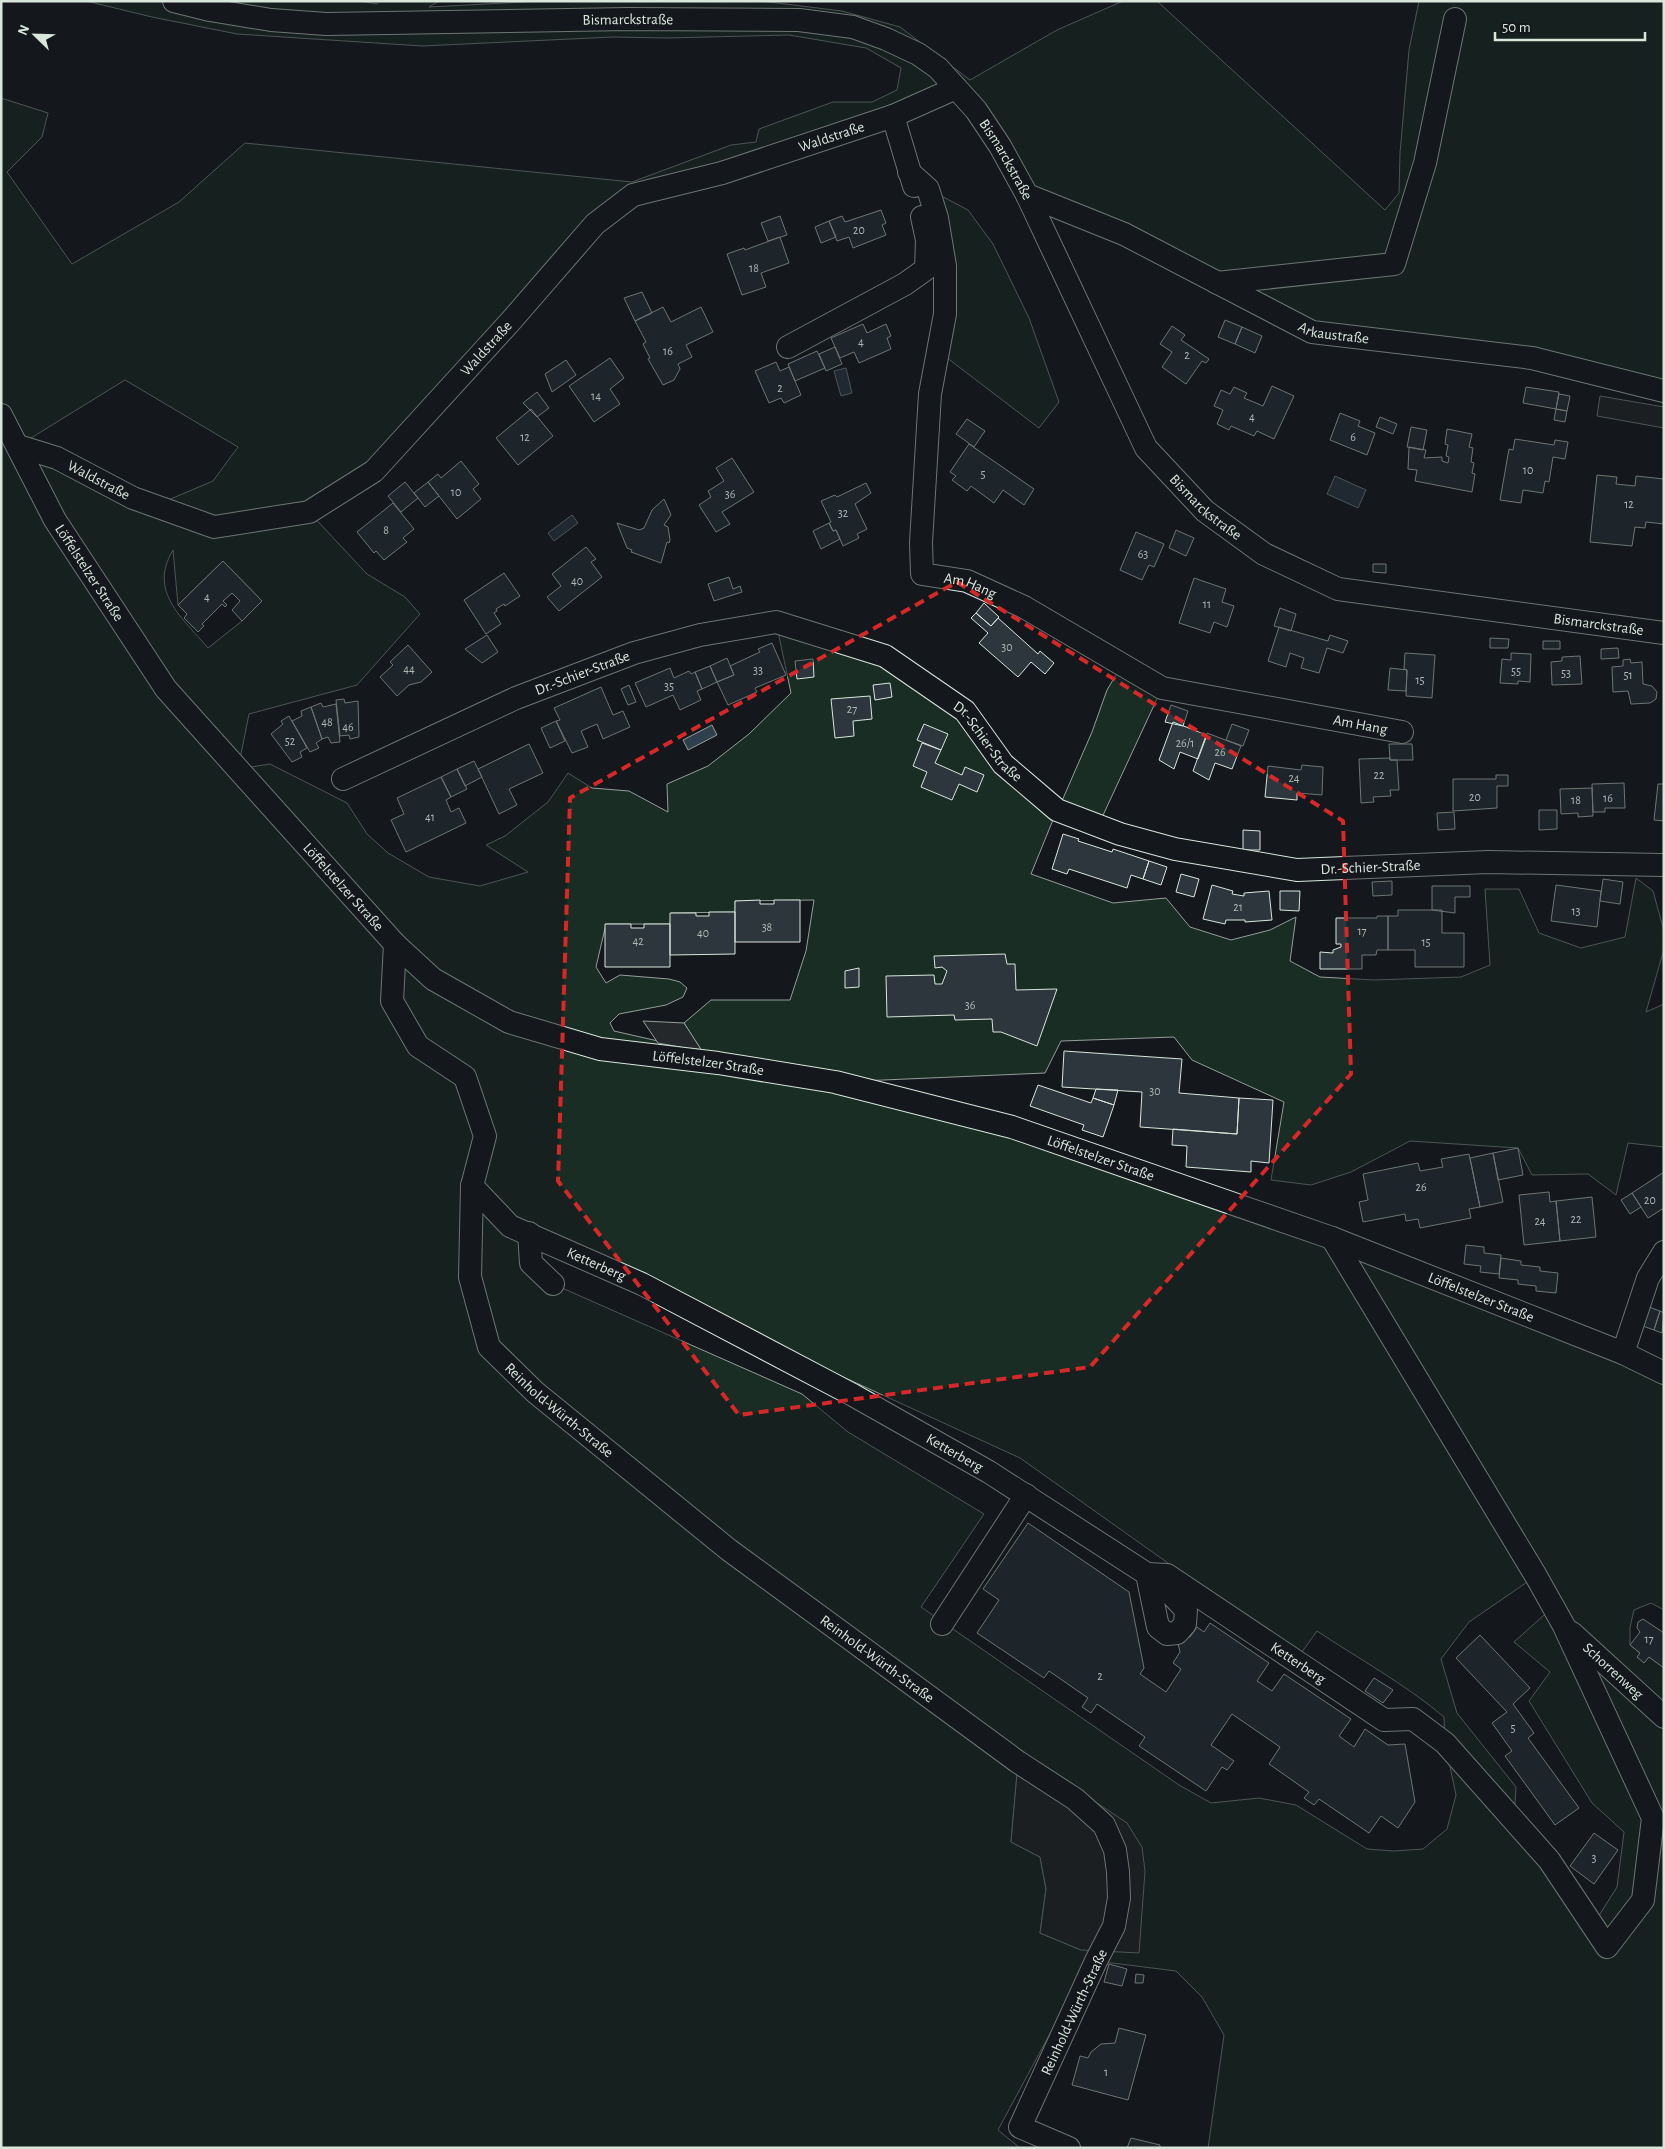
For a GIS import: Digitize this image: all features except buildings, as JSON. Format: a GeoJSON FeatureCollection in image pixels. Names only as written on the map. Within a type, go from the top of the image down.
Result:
{"type":"FeatureCollection","features":[{"type":"Feature","properties":{"kind":"street","name":"Bismarckstraße"},"geometry":{"type":"LineString","coordinates":[[174,1],[210,10],[271,20],[326,24],[705,19],[828,22],[853,27],[918,54],[938,68],[976,110],[1000,146],[1027,195],[1146,448],[1205,511],[1264,554],[1338,589],[1664,633]]}},
{"type":"Feature","properties":{"kind":"street"},"geometry":{"type":"LineString","coordinates":[[1217,284],[1394,264],[1425,163],[1455,18]]}},
{"type":"Feature","properties":{"kind":"street","name":"Waldstraße"},"geometry":{"type":"LineString","coordinates":[[18,446],[57,458],[134,498],[214,527],[309,512],[374,472],[510,322],[594,224],[634,195],[722,172],[893,116],[956,88]]}},
{"type":"Feature","properties":{"kind":"street"},"geometry":{"type":"LineString","coordinates":[[788,347],[905,284],[926,270],[927,240],[919,204],[893,116]]}},
{"type":"Feature","properties":{"kind":"street","name":"Am Hang"},"geometry":{"type":"LineString","coordinates":[[909,172],[928,189],[937,218],[946,266],[945,314],[930,394],[921,542],[922,574],[967,581],[1024,607],[1162,688],[1402,732]]}},
{"type":"Feature","properties":{"kind":"street","name":"Arkaustraße"},"geometry":{"type":"LineString","coordinates":[[1027,195],[1124,234],[1312,332],[1532,358],[1664,391]]}},
{"type":"Feature","properties":{"kind":"street","name":"Löffelstelzer Straße"},"geometry":{"type":"LineString","coordinates":[[1,415],[55,520],[166,689],[395,944],[432,979],[509,1022],[600,1049],[718,1063],[835,1082],[1012,1127],[1332,1238],[1623,1353],[1664,1372]]}},
{"type":"Feature","properties":{"kind":"street","name":"Dr.-Schier-Straße"},"geometry":{"type":"LineString","coordinates":[[343,779],[516,698],[634,653],[700,635],[776,622],[885,656],[965,711],[1003,764],[1057,810],[1120,834],[1175,849],[1297,870],[1488,862],[1664,864]]}},
{"type":"Feature","properties":{"kind":"street"},"geometry":{"type":"LineString","coordinates":[[395,944],[392,1001],[418,1046],[465,1077],[485,1136],[472,1186]]}},
{"type":"Feature","properties":{"kind":"street","name":"Ketterberg"},"geometry":{"type":"LineString","coordinates":[[472,1186],[510,1226],[642,1284],[845,1390],[1026,1495],[1147,1574],[1167,1575],[1384,1720],[1414,1719],[1445,1743],[1549,1860],[1607,1947],[1643,1900],[1653,1818],[1564,1626],[1536,1576],[1332,1238]]}},
{"type":"Feature","properties":{"kind":"street","name":"Reinhold-Würth-Straße"},"geometry":{"type":"LineString","coordinates":[[472,1186],[470,1277],[489,1348],[536,1392],[730,1550],[1018,1762],[1075,1799],[1104,1825],[1115,1850],[1118,1872],[1119,1898],[1114,1926],[1020,2127],[1069,2148]]}},
{"type":"Feature","properties":{"kind":"street"},"geometry":{"type":"LineString","coordinates":[[529,1233],[531,1263],[553,1284]]}},
{"type":"Feature","properties":{"kind":"street"},"geometry":{"type":"LineString","coordinates":[[1623,1353],[1648,1278],[1664,1252]]}},
{"type":"Feature","properties":{"kind":"street"},"geometry":{"type":"LineString","coordinates":[[942,1624],[1026,1495]]}},
{"type":"Feature","properties":{"kind":"street","name":"Schorrenweg"},"geometry":{"type":"LineString","coordinates":[[1564,1626],[1664,1717]]}},
{"type":"Feature","properties":{"kind":"highlighted area"},"geometry":{"type":"Polygon","coordinates":[[[957,582],[1343,821],[1351,1074],[1090,1367],[739,1415],[558,1181],[570,798],[957,582]]]}},
{"type":"Feature","properties":{"kind":"green space"},"geometry":{"type":"Polygon","coordinates":[[[86,1],[360,1],[377,4],[379,1],[439,1],[429,7],[542,1],[761,1],[842,11],[900,27],[970,80],[1057,30],[1123,1],[1157,1],[1385,210],[1399,193],[1400,153],[1409,50],[1419,1],[1664,1],[1664,391],[1312,332],[1027,195],[956,88],[634,195],[374,471],[309,512],[367,574],[405,597],[420,614],[357,685],[249,714],[238,769],[270,764],[347,803],[367,834],[388,853],[429,877],[480,886],[528,872],[486,845],[505,836],[548,802],[568,773],[592,788],[629,791],[668,812],[667,784],[708,766],[749,734],[791,693],[776,622],[885,656],[965,711],[1058,810],[1092,732],[1107,690],[1122,665],[1162,688],[1098,826],[1057,810],[1031,874],[1113,903],[1166,898],[1190,927],[1231,940],[1270,930],[1296,917],[1290,961],[1320,977],[1374,980],[1461,977],[1490,965],[1485,889],[1519,889],[1539,933],[1581,948],[1625,937],[1636,878],[1653,891],[1664,931],[1664,949],[1646,1012],[1664,1004],[1664,1147],[1628,1143],[1616,1195],[1588,1174],[1532,1175],[1518,1148],[1410,1141],[1351,1172],[1311,1185],[1271,1180],[1284,1102],[1192,1060],[1174,1037],[1061,1041],[1045,1073],[837,1082],[1012,1127],[1664,1373],[1664,1610],[1651,1603],[1634,1610],[1630,1627],[1630,1645],[1640,1653],[1637,1657],[1644,1662],[1649,1657],[1664,1668],[1664,1717],[1571,1633],[1664,1730],[1664,2148],[1208,2148],[1224,2035],[1202,1997],[1176,1971],[1096,1961],[1088,1963],[998,2130],[1020,2148],[1,2148],[1,98],[48,113],[42,137],[7,172],[72,264],[179,202],[245,143],[632,182],[731,145],[756,142],[759,129],[833,102],[872,102],[897,90],[901,68],[866,48],[789,35],[667,38],[613,37],[422,46],[237,34],[152,17],[86,1]],[[125,380],[18,446],[154,506],[213,481],[238,447],[125,380]],[[173,550],[166,565],[164,579],[171,603],[208,648],[242,621],[262,601],[223,561],[178,605],[173,550]],[[814,900],[735,901],[735,912],[671,913],[670,924],[606,924],[596,967],[606,983],[620,975],[669,979],[680,982],[687,988],[683,997],[666,1005],[619,1014],[610,1023],[614,1031],[702,1051],[684,1023],[711,1000],[790,1000],[806,951],[814,900]],[[529,1233],[553,1284],[802,1394],[848,1432],[984,1514],[921,1607],[1179,1785],[1211,1803],[1259,1798],[1296,1805],[1367,1849],[1394,1851],[1423,1849],[1447,1829],[1456,1795],[1445,1743],[1444,1717],[1398,1683],[1317,1631],[1299,1656],[1020,1458],[529,1233]],[[1536,1576],[1469,1622],[1441,1659],[1457,1713],[1516,1787],[1514,1820],[1593,1925],[1617,1887],[1624,1832],[1592,1803],[1529,1701],[1550,1672],[1514,1642],[1553,1607],[1536,1576]],[[1019,1751],[1011,1842],[1040,1857],[1046,1889],[1040,1933],[1081,1950],[1019,1751]]]}},
{"type":"Feature","properties":{"kind":"green space"},"geometry":{"type":"Polygon","coordinates":[[[928,189],[968,210],[993,244],[1029,318],[1059,402],[1039,428],[938,351],[945,314],[928,189]]]}},
{"type":"Feature","properties":{"kind":"shaded area"},"geometry":{"type":"Polygon","coordinates":[[[1600,396],[1664,407],[1664,428],[1597,416],[1600,396]]]}},
{"type":"Feature","properties":{"kind":"shaded area"},"geometry":{"type":"Polygon","coordinates":[[[643,1021],[684,1023],[702,1051],[658,1043],[643,1021]]]}},
{"type":"Feature","properties":{"kind":"shaded area"},"geometry":{"type":"Polygon","coordinates":[[[1019,1751],[1127,1823],[1142,1847],[1145,1871],[1139,1953],[1081,1950],[1040,1933],[1046,1889],[1040,1857],[1011,1842],[1019,1751]]]}},
{"type":"Feature","properties":{"kind":"water"},"geometry":{"type":"Polygon","coordinates":[[[846,368],[852,393],[841,396],[834,371],[846,368]]]}},
{"type":"Feature","properties":{"kind":"water"},"geometry":{"type":"Polygon","coordinates":[[[1335,476],[1366,490],[1358,508],[1327,494],[1335,476]]]}},
{"type":"Feature","properties":{"kind":"water"},"geometry":{"type":"Polygon","coordinates":[[[572,515],[578,523],[554,541],[548,533],[572,515]]]}},
{"type":"Feature","properties":{"kind":"water"},"geometry":{"type":"Polygon","coordinates":[[[712,725],[717,735],[688,750],[683,740],[712,725]]]}}]}
